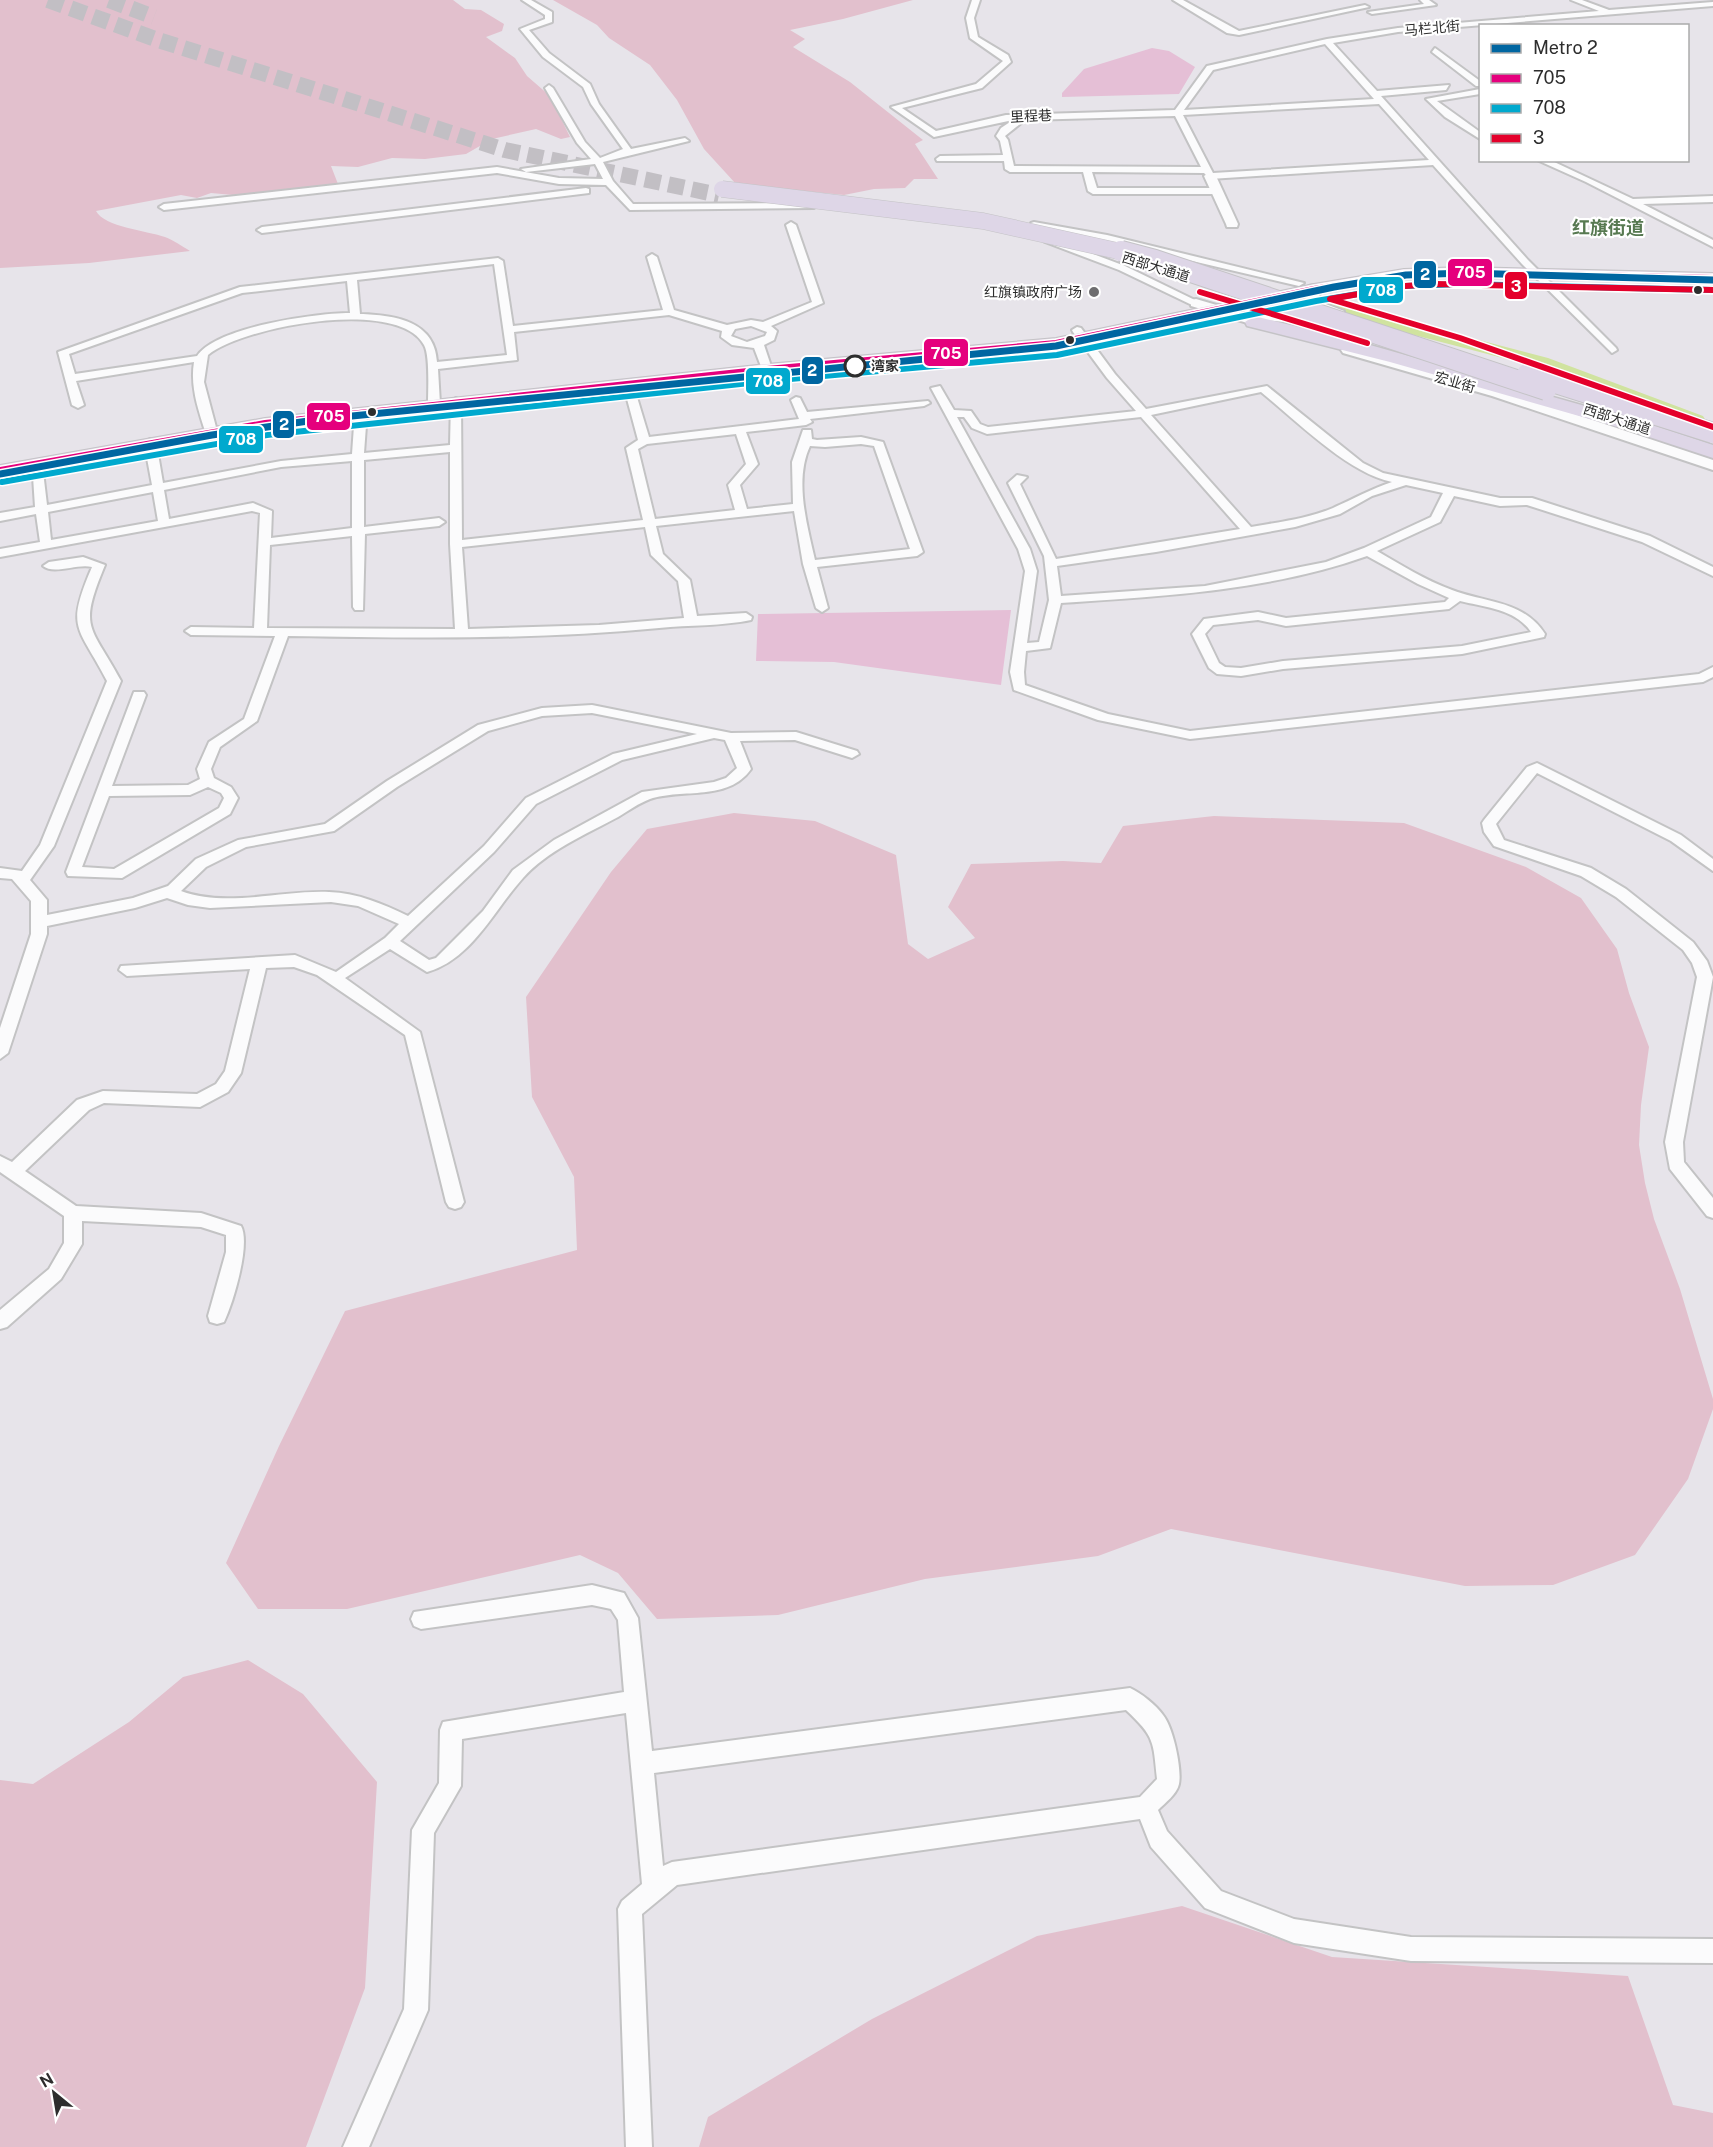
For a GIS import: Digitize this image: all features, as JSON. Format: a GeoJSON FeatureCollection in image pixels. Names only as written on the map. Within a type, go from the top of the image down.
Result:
{"type":"FeatureCollection","features":[{"type":"Feature","properties":{"kind":"highway","name":"西部大通道"},"geometry":{"type":"LineString","coordinates":[[1713,442],[1155,260],[983,221],[721,192],[980,224],[1150,263],[1713,453]]}},
{"type":"Feature","properties":{"kind":"highway"},"geometry":{"type":"LineString","coordinates":[[1254,322],[1356,345],[1573,410],[1633,425]]}},
{"type":"Feature","properties":{"kind":"highway"},"geometry":{"type":"LineString","coordinates":[[1365,326],[1713,433]]}},
{"type":"Feature","properties":{"kind":"main road"},"geometry":{"type":"LineString","coordinates":[[1208,173],[1232,224]]}},
{"type":"Feature","properties":{"kind":"main road"},"geometry":{"type":"LineString","coordinates":[[0,470],[211,430],[434,404],[1029,343],[1079,335],[1214,306],[1295,283],[1369,269],[1427,262],[1525,262],[1713,268]]}},
{"type":"Feature","properties":{"kind":"main road"},"geometry":{"type":"LineString","coordinates":[[1214,306],[1313,296],[1404,274],[1455,272],[1713,278]]}},
{"type":"Feature","properties":{"kind":"main road","name":"宏业街"},"geometry":{"type":"LineString","coordinates":[[1313,296],[1328,311],[1456,349],[1713,442]]}},
{"type":"Feature","properties":{"kind":"main road"},"geometry":{"type":"LineString","coordinates":[[1214,306],[1291,319],[1386,328]]}},
{"type":"Feature","properties":{"kind":"main road","name":"宏业街"},"geometry":{"type":"LineString","coordinates":[[1214,306],[1254,322],[1497,393],[1713,465]]}},
{"type":"Feature","properties":{"kind":"street"},"geometry":{"type":"LineString","coordinates":[[526,0],[549,14],[549,20],[524,29],[546,55],[587,86],[595,104],[627,149],[626,153]]}},
{"type":"Feature","properties":{"kind":"street","name":"里程巷"},"geometry":{"type":"LineString","coordinates":[[976,0],[970,18],[974,38],[1005,57],[1007,62],[980,86],[895,108],[934,134],[1025,116],[1178,113],[1378,98],[1479,87]]}},
{"type":"Feature","properties":{"kind":"street"},"geometry":{"type":"LineString","coordinates":[[1177,0],[1230,31],[1239,33],[1369,9],[1432,5],[1424,0]]}},
{"type":"Feature","properties":{"kind":"street"},"geometry":{"type":"LineString","coordinates":[[1356,0],[1381,18]]}},
{"type":"Feature","properties":{"kind":"street"},"geometry":{"type":"LineString","coordinates":[[1575,0],[1613,13]]}},
{"type":"Feature","properties":{"kind":"street","name":"马栏北街"},"geometry":{"type":"LineString","coordinates":[[1178,113],[1210,68],[1327,41],[1398,30],[1713,4]]}},
{"type":"Feature","properties":{"kind":"street"},"geometry":{"type":"LineString","coordinates":[[1389,24],[1398,30]]}},
{"type":"Feature","properties":{"kind":"street"},"geometry":{"type":"LineString","coordinates":[[1327,41],[1525,262],[1612,350]]}},
{"type":"Feature","properties":{"kind":"street"},"geometry":{"type":"LineString","coordinates":[[1435,50],[1479,86]]}},
{"type":"Feature","properties":{"kind":"street"},"geometry":{"type":"LineString","coordinates":[[1479,87],[1430,99],[1448,115],[1479,135]]}},
{"type":"Feature","properties":{"kind":"street"},"geometry":{"type":"LineString","coordinates":[[549,88],[581,143],[598,161],[611,185],[630,207],[776,205],[943,210],[1107,238],[1295,283]]}},
{"type":"Feature","properties":{"kind":"street"},"geometry":{"type":"LineString","coordinates":[[1178,113],[1208,173]]}},
{"type":"Feature","properties":{"kind":"street"},"geometry":{"type":"LineString","coordinates":[[1025,116],[1004,130],[1000,136],[1004,140],[1010,169],[1208,173],[1436,162]]}},
{"type":"Feature","properties":{"kind":"street"},"geometry":{"type":"LineString","coordinates":[[507,171],[598,161],[685,141]]}},
{"type":"Feature","properties":{"kind":"street"},"geometry":{"type":"LineString","coordinates":[[940,159],[1008,158]]}},
{"type":"Feature","properties":{"kind":"street"},"geometry":{"type":"LineString","coordinates":[[1546,162],[1589,180],[1713,244]]}},
{"type":"Feature","properties":{"kind":"street"},"geometry":{"type":"LineString","coordinates":[[1087,169],[1093,191],[1217,191]]}},
{"type":"Feature","properties":{"kind":"street"},"geometry":{"type":"LineString","coordinates":[[164,207],[497,170],[559,182],[611,185]]}},
{"type":"Feature","properties":{"kind":"street"},"geometry":{"type":"LineString","coordinates":[[262,230],[611,185]]}},
{"type":"Feature","properties":{"kind":"street"},"geometry":{"type":"LineString","coordinates":[[1632,202],[1713,198]]}},
{"type":"Feature","properties":{"kind":"street"},"geometry":{"type":"LineString","coordinates":[[988,217],[1214,306]]}},
{"type":"Feature","properties":{"kind":"street"},"geometry":{"type":"LineString","coordinates":[[510,329],[669,312],[728,329],[744,323],[764,325],[818,303],[791,225]]}},
{"type":"Feature","properties":{"kind":"street"},"geometry":{"type":"LineString","coordinates":[[652,257],[669,312]]}},
{"type":"Feature","properties":{"kind":"street"},"geometry":{"type":"LineString","coordinates":[[78,405],[63,352],[240,290],[498,261],[513,358],[433,366]]}},
{"type":"Feature","properties":{"kind":"street"},"geometry":{"type":"LineString","coordinates":[[352,278],[355,316]]}},
{"type":"Feature","properties":{"kind":"street"},"geometry":{"type":"LineString","coordinates":[[211,430],[197,368],[204,352],[236,335],[276,323],[325,316],[355,316],[414,328],[431,346],[434,404]]}},
{"type":"Feature","properties":{"kind":"street"},"geometry":{"type":"LineString","coordinates":[[728,329],[726,333],[729,340],[742,345],[758,344],[772,335],[772,331],[764,325]]}},
{"type":"Feature","properties":{"kind":"street"},"geometry":{"type":"LineString","coordinates":[[1079,335],[1111,376],[1248,531]]}},
{"type":"Feature","properties":{"kind":"street"},"geometry":{"type":"LineString","coordinates":[[758,344],[767,369]]}},
{"type":"Feature","properties":{"kind":"street"},"geometry":{"type":"LineString","coordinates":[[72,378],[202,358]]}},
{"type":"Feature","properties":{"kind":"street"},"geometry":{"type":"LineString","coordinates":[[628,384],[644,441]]}},
{"type":"Feature","properties":{"kind":"street"},"geometry":{"type":"LineString","coordinates":[[936,388],[1024,549],[1031,571],[1017,672],[1019,687],[1040,697],[1161,732],[1190,735],[1708,675],[1713,690]]}},
{"type":"Feature","properties":{"kind":"street"},"geometry":{"type":"LineString","coordinates":[[951,414],[967,413],[976,426],[987,431],[1145,413],[1263,388],[1359,465],[1379,476],[1500,502],[1528,501],[1647,539],[1713,572]]}},
{"type":"Feature","properties":{"kind":"street"},"geometry":{"type":"LineString","coordinates":[[796,400],[805,419],[807,442],[797,463],[805,549],[822,608]]}},
{"type":"Feature","properties":{"kind":"street"},"geometry":{"type":"LineString","coordinates":[[456,402],[456,544],[462,634]]}},
{"type":"Feature","properties":{"kind":"street"},"geometry":{"type":"LineString","coordinates":[[691,619],[684,580],[657,555],[632,448],[644,441],[740,430],[924,403]]}},
{"type":"Feature","properties":{"kind":"street"},"geometry":{"type":"LineString","coordinates":[[359,607],[358,457],[361,412]]}},
{"type":"Feature","properties":{"kind":"street"},"geometry":{"type":"LineString","coordinates":[[740,430],[752,464],[734,485],[742,513]]}},
{"type":"Feature","properties":{"kind":"street"},"geometry":{"type":"LineString","coordinates":[[807,442],[819,446],[867,440],[879,444],[917,552],[809,564]]}},
{"type":"Feature","properties":{"kind":"street"},"geometry":{"type":"LineString","coordinates":[[150,442],[164,523]]}},
{"type":"Feature","properties":{"kind":"street"},"geometry":{"type":"LineString","coordinates":[[0,518],[281,465],[457,448]]}},
{"type":"Feature","properties":{"kind":"street"},"geometry":{"type":"LineString","coordinates":[[36,463],[46,545]]}},
{"type":"Feature","properties":{"kind":"street"},"geometry":{"type":"LineString","coordinates":[[1020,648],[1045,645],[1055,600],[1051,562],[1014,483],[1021,477]]}},
{"type":"Feature","properties":{"kind":"street"},"geometry":{"type":"LineString","coordinates":[[1051,562],[1156,548],[1295,523],[1336,511],[1378,490],[1407,482]]}},
{"type":"Feature","properties":{"kind":"street"},"geometry":{"type":"LineString","coordinates":[[1055,600],[1205,590],[1329,565],[1368,551],[1436,519],[1450,491]]}},
{"type":"Feature","properties":{"kind":"street"},"geometry":{"type":"LineString","coordinates":[[0,554],[253,507],[266,511],[260,632]]}},
{"type":"Feature","properties":{"kind":"street"},"geometry":{"type":"LineString","coordinates":[[456,544],[801,507]]}},
{"type":"Feature","properties":{"kind":"street"},"geometry":{"type":"LineString","coordinates":[[264,542],[439,522]]}},
{"type":"Feature","properties":{"kind":"street"},"geometry":{"type":"LineString","coordinates":[[1368,551],[1457,596],[1503,606],[1535,626],[1539,634],[1462,650],[1284,665],[1241,672],[1222,671],[1214,665],[1198,634],[1209,622],[1258,616],[1286,622],[1449,605],[1457,596]]}},
{"type":"Feature","properties":{"kind":"street"},"geometry":{"type":"LineString","coordinates":[[22,881],[47,846],[114,681],[96,646],[85,634],[82,614],[99,565],[83,561],[48,566]]}},
{"type":"Feature","properties":{"kind":"street"},"geometry":{"type":"LineString","coordinates":[[191,631],[462,634],[581,630],[746,616]]}},
{"type":"Feature","properties":{"kind":"street"},"geometry":{"type":"LineString","coordinates":[[139,695],[73,872],[117,874],[225,811],[231,798],[226,790],[208,781],[204,769],[214,745],[250,721],[283,632]]}},
{"type":"Feature","properties":{"kind":"street"},"geometry":{"type":"LineString","coordinates":[[39,922],[135,903],[173,890],[201,863],[243,843],[329,828],[392,784],[483,728],[542,712],[592,709],[714,735],[796,736],[852,754]]}},
{"type":"Feature","properties":{"kind":"street"},"geometry":{"type":"LineString","coordinates":[[343,973],[390,942],[489,849],[531,801],[618,757],[714,735]]}},
{"type":"Feature","properties":{"kind":"street"},"geometry":{"type":"LineString","coordinates":[[390,942],[427,966],[441,962],[489,915],[518,874],[559,843],[647,795],[716,786],[731,781],[744,769],[731,737]]}},
{"type":"Feature","properties":{"kind":"street"},"geometry":{"type":"LineString","coordinates":[[1713,866],[1676,838],[1537,767],[1532,770],[1489,823],[1491,832],[1499,843],[1586,872],[1621,893],[1681,940],[1699,961],[1705,977],[1674,1142],[1676,1164],[1713,1211]]}},
{"type":"Feature","properties":{"kind":"street"},"geometry":{"type":"LineString","coordinates":[[103,791],[190,790],[208,781]]}},
{"type":"Feature","properties":{"kind":"street"},"geometry":{"type":"LineString","coordinates":[[0,873],[16,874],[39,900],[39,933],[0,1053]]}},
{"type":"Feature","properties":{"kind":"street"},"geometry":{"type":"LineString","coordinates":[[167,892],[184,900],[216,902],[298,897],[354,900],[410,923]]}},
{"type":"Feature","properties":{"kind":"street"},"geometry":{"type":"LineString","coordinates":[[127,970],[295,961],[323,971],[412,1032],[455,1202]]}},
{"type":"Feature","properties":{"kind":"street"},"geometry":{"type":"LineString","coordinates":[[217,1317],[235,1252],[235,1231],[201,1220],[73,1213],[6,1168],[83,1105],[103,1097],[201,1101],[222,1088],[233,1073],[259,964]]}},
{"type":"Feature","properties":{"kind":"street"},"geometry":{"type":"LineString","coordinates":[[0,1321],[55,1274],[74,1244],[73,1213]]}},
{"type":"Feature","properties":{"kind":"street"},"geometry":{"type":"LineString","coordinates":[[420,1620],[592,1595],[617,1600],[628,1618],[654,1889]]}},
{"type":"Feature","properties":{"kind":"street"},"geometry":{"type":"LineString","coordinates":[[639,2147],[630,1909],[672,1874],[1146,1807],[1168,1783],[1165,1749],[1156,1723],[1130,1699],[641,1764]]}},
{"type":"Feature","properties":{"kind":"street"},"geometry":{"type":"LineString","coordinates":[[356,2147],[416,2010],[423,1830],[450,1786],[451,1730],[635,1701]]}},
{"type":"Feature","properties":{"kind":"street"},"geometry":{"type":"LineString","coordinates":[[1146,1807],[1159,1839],[1213,1900],[1294,1931],[1411,1949],[1713,1951]]}},
{"type":"Feature","properties":{"kind":"shaded area"},"geometry":{"type":"Polygon","coordinates":[[[0,0],[453,0],[465,9],[481,10],[504,24],[502,31],[486,37],[515,58],[527,76],[550,96],[570,137],[561,139],[536,129],[492,139],[466,154],[425,159],[392,158],[358,167],[331,166],[338,184],[244,196],[211,193],[197,198],[181,195],[96,211],[117,225],[165,237],[190,251],[89,263],[0,268],[0,0]]]}},
{"type":"Feature","properties":{"kind":"shaded area"},"geometry":{"type":"Polygon","coordinates":[[[553,0],[913,0],[843,19],[790,30],[805,39],[793,47],[850,82],[923,140],[915,144],[938,179],[914,179],[905,188],[874,189],[844,195],[736,184],[704,149],[677,100],[650,65],[609,38],[597,25],[553,0]]]}},
{"type":"Feature","properties":{"kind":"shaded area"},"geometry":{"type":"Polygon","coordinates":[[[1152,48],[1169,51],[1195,67],[1179,94],[1062,97],[1062,93],[1084,69],[1152,48]]]}},
{"type":"Feature","properties":{"kind":"shaded area"},"geometry":{"type":"Polygon","coordinates":[[[1011,610],[1001,685],[834,662],[756,661],[758,614],[1011,610]]]}},
{"type":"Feature","properties":{"kind":"shaded area"},"geometry":{"type":"Polygon","coordinates":[[[734,813],[815,821],[896,855],[908,944],[928,959],[975,938],[948,907],[971,864],[1063,861],[1101,863],[1123,826],[1214,816],[1404,823],[1526,867],[1581,898],[1617,949],[1629,993],[1649,1047],[1641,1105],[1639,1145],[1645,1183],[1654,1219],[1680,1289],[1713,1399],[1713,1409],[1688,1479],[1635,1555],[1553,1585],[1465,1586],[1171,1529],[1098,1556],[925,1579],[778,1615],[657,1619],[618,1573],[580,1555],[347,1609],[258,1609],[226,1563],[279,1446],[345,1311],[577,1250],[574,1177],[532,1097],[526,997],[611,872],[647,829],[734,813]]]}},
{"type":"Feature","properties":{"kind":"shaded area"},"geometry":{"type":"Polygon","coordinates":[[[248,1660],[303,1694],[377,1782],[365,1988],[306,2147],[0,2147],[0,1780],[33,1784],[129,1722],[183,1677],[248,1660]]]}},
{"type":"Feature","properties":{"kind":"shaded area"},"geometry":{"type":"Polygon","coordinates":[[[1182,1906],[1332,1957],[1628,1976],[1673,2105],[1713,2113],[1713,2147],[699,2147],[708,2117],[872,2019],[1037,1936],[1182,1906]]]}},
{"type":"Feature","properties":{"kind":"waterway"},"geometry":{"type":"LineString","coordinates":[[1299,306],[1313,309],[1333,308],[1541,362],[1695,421]]}},
{"type":"Feature","properties":{"kind":"tunnel"},"geometry":{"type":"LineString","coordinates":[[48,0],[158,40],[505,150],[719,195]]}},
{"type":"Feature","properties":{"kind":"tunnel"},"geometry":{"type":"LineString","coordinates":[[109,0],[154,17]]}},
{"type":"Feature","properties":{"kind":"metro line","name":"2"},"geometry":{"type":"LineString","coordinates":[[0,474],[212,435],[322,419],[1056,346],[1334,287],[1406,275],[1466,273],[1713,280]]}},
{"type":"Feature","properties":{"kind":"transit line","name":"705"},"geometry":{"type":"LineString","coordinates":[[0,470],[265,423],[767,369],[1056,343],[1314,289],[1404,274],[1464,272],[1713,278]]}},
{"type":"Feature","properties":{"kind":"transit line","name":"3"},"geometry":{"type":"LineString","coordinates":[[1713,290],[1435,284],[1405,286],[1330,299],[1460,338],[1713,427]]}},
{"type":"Feature","properties":{"kind":"transit line","name":"708"},"geometry":{"type":"LineString","coordinates":[[2,482],[267,435],[768,381],[1057,355],[1316,301],[1405,286],[1464,284],[1713,290]]}},
{"type":"Feature","properties":{"kind":"transit line","name":"3"},"geometry":{"type":"LineString","coordinates":[[1200,292],[1367,343]]}},
{"type":"Feature","properties":{"kind":"place","name":"红旗镇政府广场"},"geometry":{"type":"Point","coordinates":[1094,292]}},
{"type":"Feature","properties":{"kind":"place","name":"湾家"},"geometry":{"type":"Point","coordinates":[855,366]}},
{"type":"Feature","properties":{"kind":"district","name":"红旗街道"},"geometry":{"type":"Point","coordinates":[1608,227]}}]}
